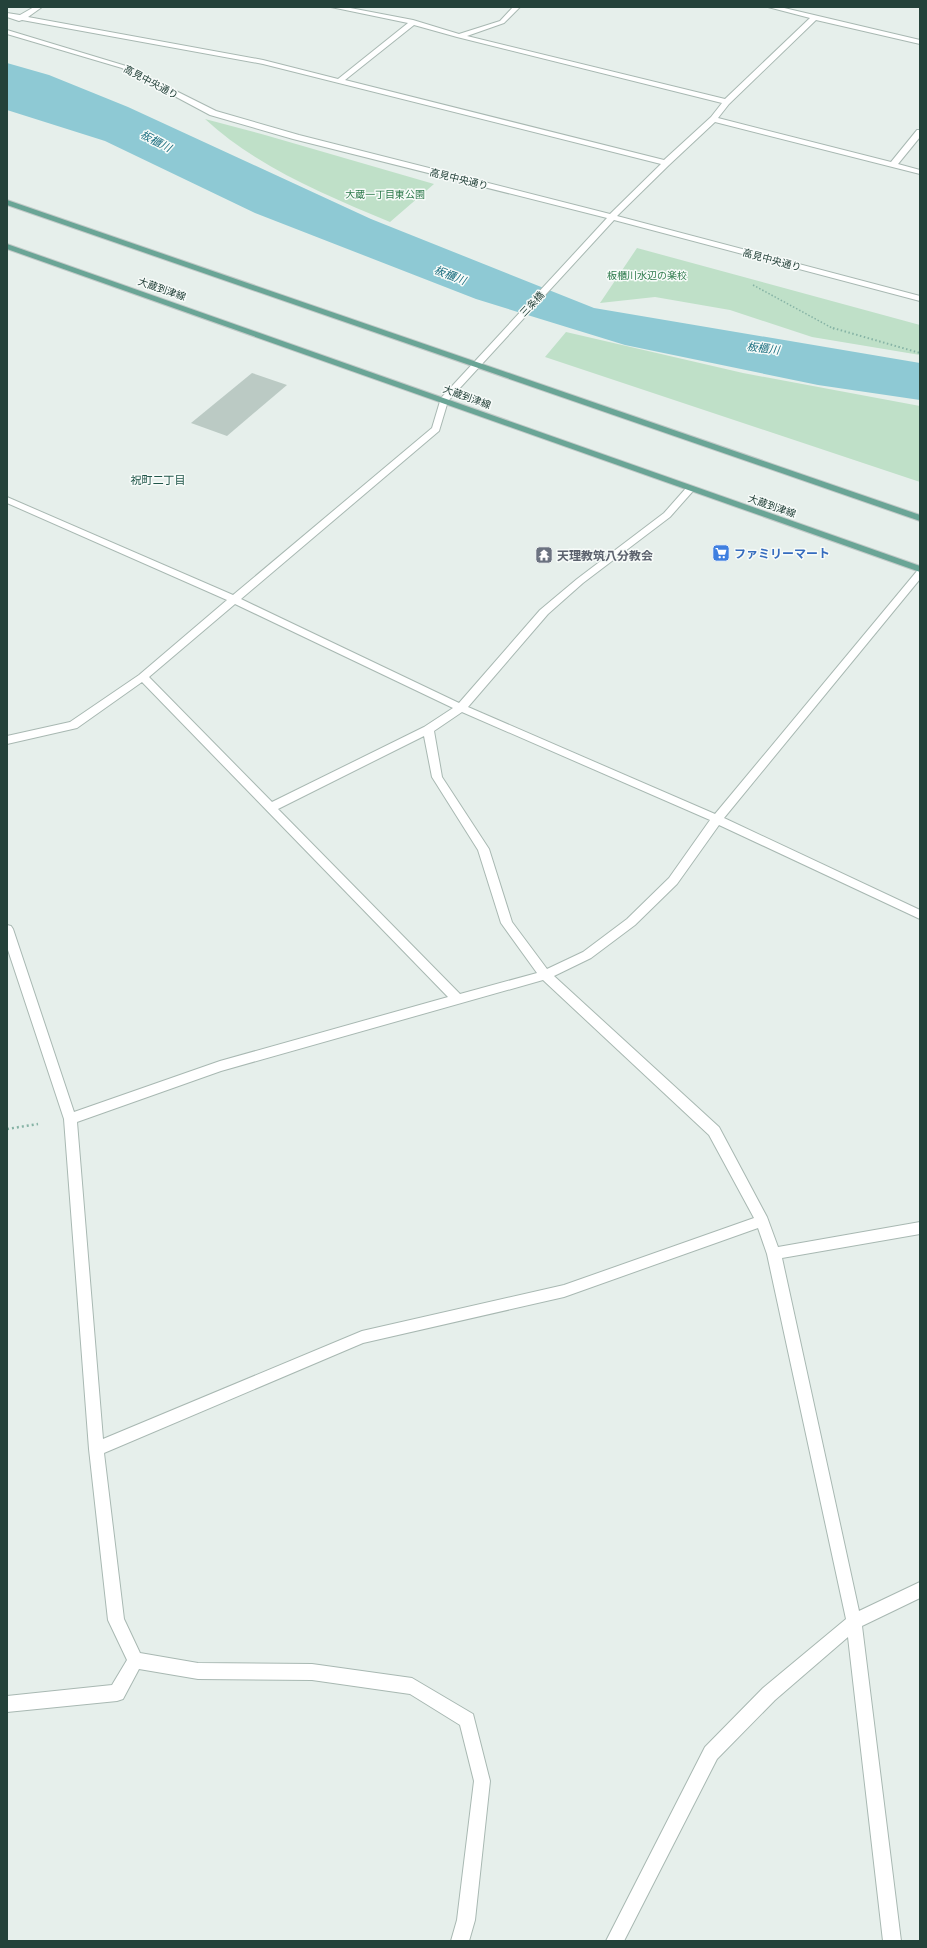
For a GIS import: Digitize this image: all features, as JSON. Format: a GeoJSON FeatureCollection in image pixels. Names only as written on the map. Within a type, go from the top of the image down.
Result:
{"type":"FeatureCollection","features":[{"type":"Feature","properties":{"kind":"main road"},"geometry":{"type":"LineString","coordinates":[[7,202],[476,366],[920,518]]}},
{"type":"Feature","properties":{"kind":"main road","name":"大蔵到津線"},"geometry":{"type":"LineString","coordinates":[[7,246],[444,400],[690,489],[920,569]]}},
{"type":"Feature","properties":{"kind":"street"},"geometry":{"type":"LineString","coordinates":[[7,26],[39,7]]}},
{"type":"Feature","properties":{"kind":"street"},"geometry":{"type":"LineString","coordinates":[[334,7],[413,22],[459,36],[726,102]]}},
{"type":"Feature","properties":{"kind":"street"},"geometry":{"type":"LineString","coordinates":[[459,36],[502,22],[517,7]]}},
{"type":"Feature","properties":{"kind":"street"},"geometry":{"type":"LineString","coordinates":[[771,7],[920,42]]}},
{"type":"Feature","properties":{"kind":"street"},"geometry":{"type":"LineString","coordinates":[[7,15],[263,62],[666,163]]}},
{"type":"Feature","properties":{"kind":"street","name":"三条橋"},"geometry":{"type":"LineString","coordinates":[[444,400],[612,217],[666,163],[714,119],[726,102],[813,18]]}},
{"type":"Feature","properties":{"kind":"street"},"geometry":{"type":"LineString","coordinates":[[338,82],[413,22]]}},
{"type":"Feature","properties":{"kind":"street","name":"高見中央通り"},"geometry":{"type":"LineString","coordinates":[[7,32],[124,67],[185,100],[213,113],[296,137],[612,217],[920,299]]}},
{"type":"Feature","properties":{"kind":"street"},"geometry":{"type":"LineString","coordinates":[[714,119],[920,172]]}},
{"type":"Feature","properties":{"kind":"street"},"geometry":{"type":"LineString","coordinates":[[893,165],[920,132]]}},
{"type":"Feature","properties":{"kind":"street"},"geometry":{"type":"LineString","coordinates":[[7,740],[74,725],[143,677],[233,599],[436,429],[444,400]]}},
{"type":"Feature","properties":{"kind":"street"},"geometry":{"type":"LineString","coordinates":[[270,808],[428,730],[461,708],[544,612],[580,581],[666,515],[690,489]]}},
{"type":"Feature","properties":{"kind":"street"},"geometry":{"type":"LineString","coordinates":[[7,500],[233,599],[461,708],[717,819],[920,915]]}},
{"type":"Feature","properties":{"kind":"street"},"geometry":{"type":"LineString","coordinates":[[70,1119],[220,1066],[545,975],[587,955],[631,922],[673,881],[717,819],[920,573]]}},
{"type":"Feature","properties":{"kind":"street"},"geometry":{"type":"LineString","coordinates":[[143,677],[458,1000]]}},
{"type":"Feature","properties":{"kind":"street"},"geometry":{"type":"LineString","coordinates":[[428,730],[437,777],[483,849],[507,923],[545,975],[714,1131],[762,1221],[774,1254],[854,1622],[892,1941]]}},
{"type":"Feature","properties":{"kind":"street"},"geometry":{"type":"LineString","coordinates":[[7,930],[70,1119],[96,1448],[116,1620],[135,1660]]}},
{"type":"Feature","properties":{"kind":"street"},"geometry":{"type":"LineString","coordinates":[[96,1448],[362,1337],[564,1291],[762,1221]]}},
{"type":"Feature","properties":{"kind":"street"},"geometry":{"type":"LineString","coordinates":[[774,1254],[920,1228]]}},
{"type":"Feature","properties":{"kind":"street"},"geometry":{"type":"LineString","coordinates":[[615,1941],[711,1753],[769,1694],[854,1622],[920,1590]]}},
{"type":"Feature","properties":{"kind":"street"},"geometry":{"type":"LineString","coordinates":[[7,1704],[117,1693],[135,1660]]}},
{"type":"Feature","properties":{"kind":"street"},"geometry":{"type":"LineString","coordinates":[[135,1660],[198,1671],[312,1672],[412,1686],[466,1720],[482,1781],[466,1920],[460,1941]]}},
{"type":"Feature","properties":{"kind":"path"},"geometry":{"type":"LineString","coordinates":[[752,285],[836,330],[920,353]]}},
{"type":"Feature","properties":{"kind":"green space","name":"大蔵一丁目東公園"},"geometry":{"type":"Polygon","coordinates":[[[205,119],[434,184],[390,222],[317,190],[269,166],[225,136],[205,119]]]}},
{"type":"Feature","properties":{"kind":"green space","name":"板櫃川水辺の楽校"},"geometry":{"type":"Polygon","coordinates":[[[637,248],[920,325],[920,355],[812,337],[730,310],[655,297],[600,303],[637,248]]]}},
{"type":"Feature","properties":{"kind":"green space"},"geometry":{"type":"Polygon","coordinates":[[[566,332],[743,373],[920,406],[920,482],[545,357],[566,332]]]}},
{"type":"Feature","properties":{"kind":"water","name":"板櫃川"},"geometry":{"type":"Polygon","coordinates":[[[7,63],[49,75],[128,107],[371,219],[594,308],[920,363],[920,400],[818,385],[625,345],[476,299],[255,213],[105,141],[7,110],[7,63]]]}},
{"type":"Feature","properties":{"kind":"building"},"geometry":{"type":"Polygon","coordinates":[[[252,373],[287,385],[227,436],[191,423],[252,373]]]}},
{"type":"Feature","properties":{"kind":"place","name":"ファミリーマート"},"geometry":{"type":"Point","coordinates":[721,553]}},
{"type":"Feature","properties":{"kind":"place","name":"天理教筑八分教会"},"geometry":{"type":"Point","coordinates":[544,555]}},
{"type":"Feature","properties":{"kind":"district","name":"祝町二丁目"},"geometry":{"type":"Point","coordinates":[158,480]}}]}
